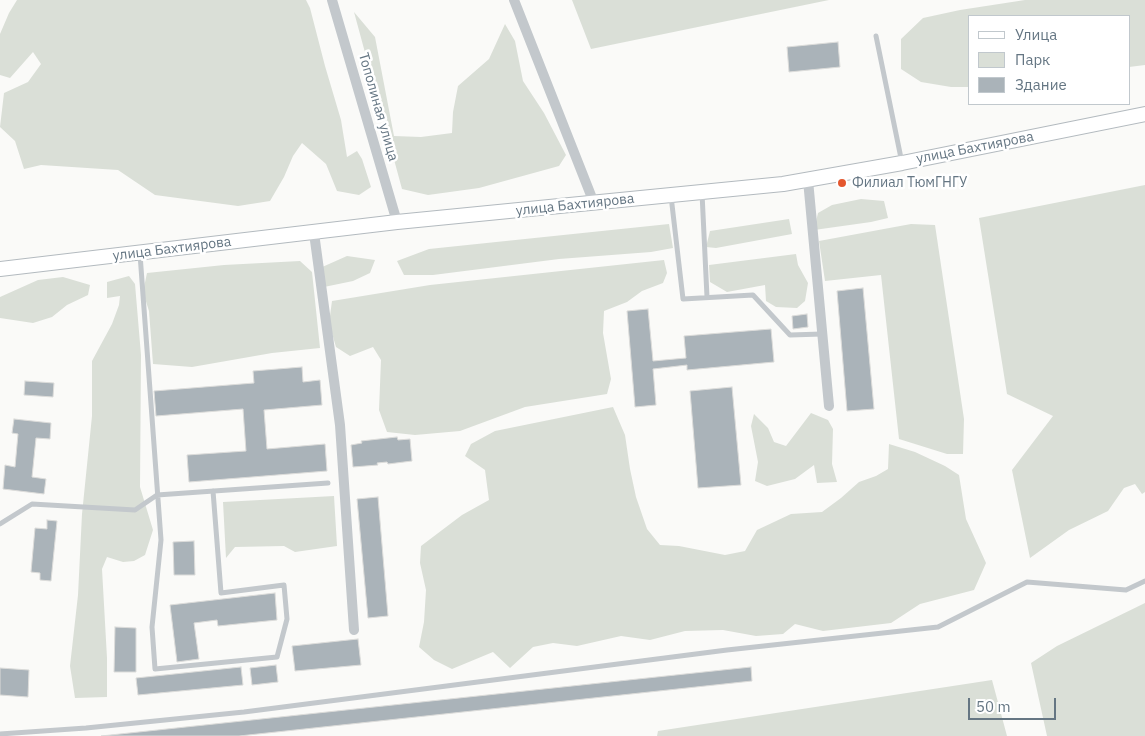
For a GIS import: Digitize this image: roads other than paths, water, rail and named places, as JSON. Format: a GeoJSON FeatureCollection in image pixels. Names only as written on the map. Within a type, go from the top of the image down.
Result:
{"type":"FeatureCollection","features":[{"type":"Feature","properties":{"kind":"main road","name":"улица Бахтиярова"},"geometry":{"type":"LineString","coordinates":[[0,269],[397,222],[702,193],[808,180],[1145,114]]}},
{"type":"Feature","properties":{"kind":"street","name":"Тополиная улица"},"geometry":{"type":"LineString","coordinates":[[332,0],[397,222]]}},
{"type":"Feature","properties":{"kind":"street"},"geometry":{"type":"LineString","coordinates":[[514,0],[594,203]]}},
{"type":"Feature","properties":{"kind":"street"},"geometry":{"type":"LineString","coordinates":[[808,180],[829,406]]}},
{"type":"Feature","properties":{"kind":"street"},"geometry":{"type":"LineString","coordinates":[[314,233],[340,425],[354,630]]}},
{"type":"Feature","properties":{"kind":"lane"},"geometry":{"type":"LineString","coordinates":[[876,36],[902,163]]}},
{"type":"Feature","properties":{"kind":"lane"},"geometry":{"type":"LineString","coordinates":[[702,193],[707,297]]}},
{"type":"Feature","properties":{"kind":"lane"},"geometry":{"type":"LineString","coordinates":[[671,196],[683,299],[753,295],[790,335],[822,334]]}},
{"type":"Feature","properties":{"kind":"lane"},"geometry":{"type":"LineString","coordinates":[[140,253],[161,540],[152,627],[155,669],[277,657],[287,619],[284,586],[221,593],[213,491]]}},
{"type":"Feature","properties":{"kind":"lane"},"geometry":{"type":"LineString","coordinates":[[0,524],[32,504],[135,510],[158,495],[328,483]]}},
{"type":"Feature","properties":{"kind":"lane"},"geometry":{"type":"LineString","coordinates":[[0,734],[58,733],[244,712],[727,650],[938,627],[1027,582],[1126,590],[1145,581]]}},
{"type":"Feature","properties":{"kind":"place","name":"Филиал ТюмГНГУ"},"geometry":{"type":"Point","coordinates":[842,183]}}]}
